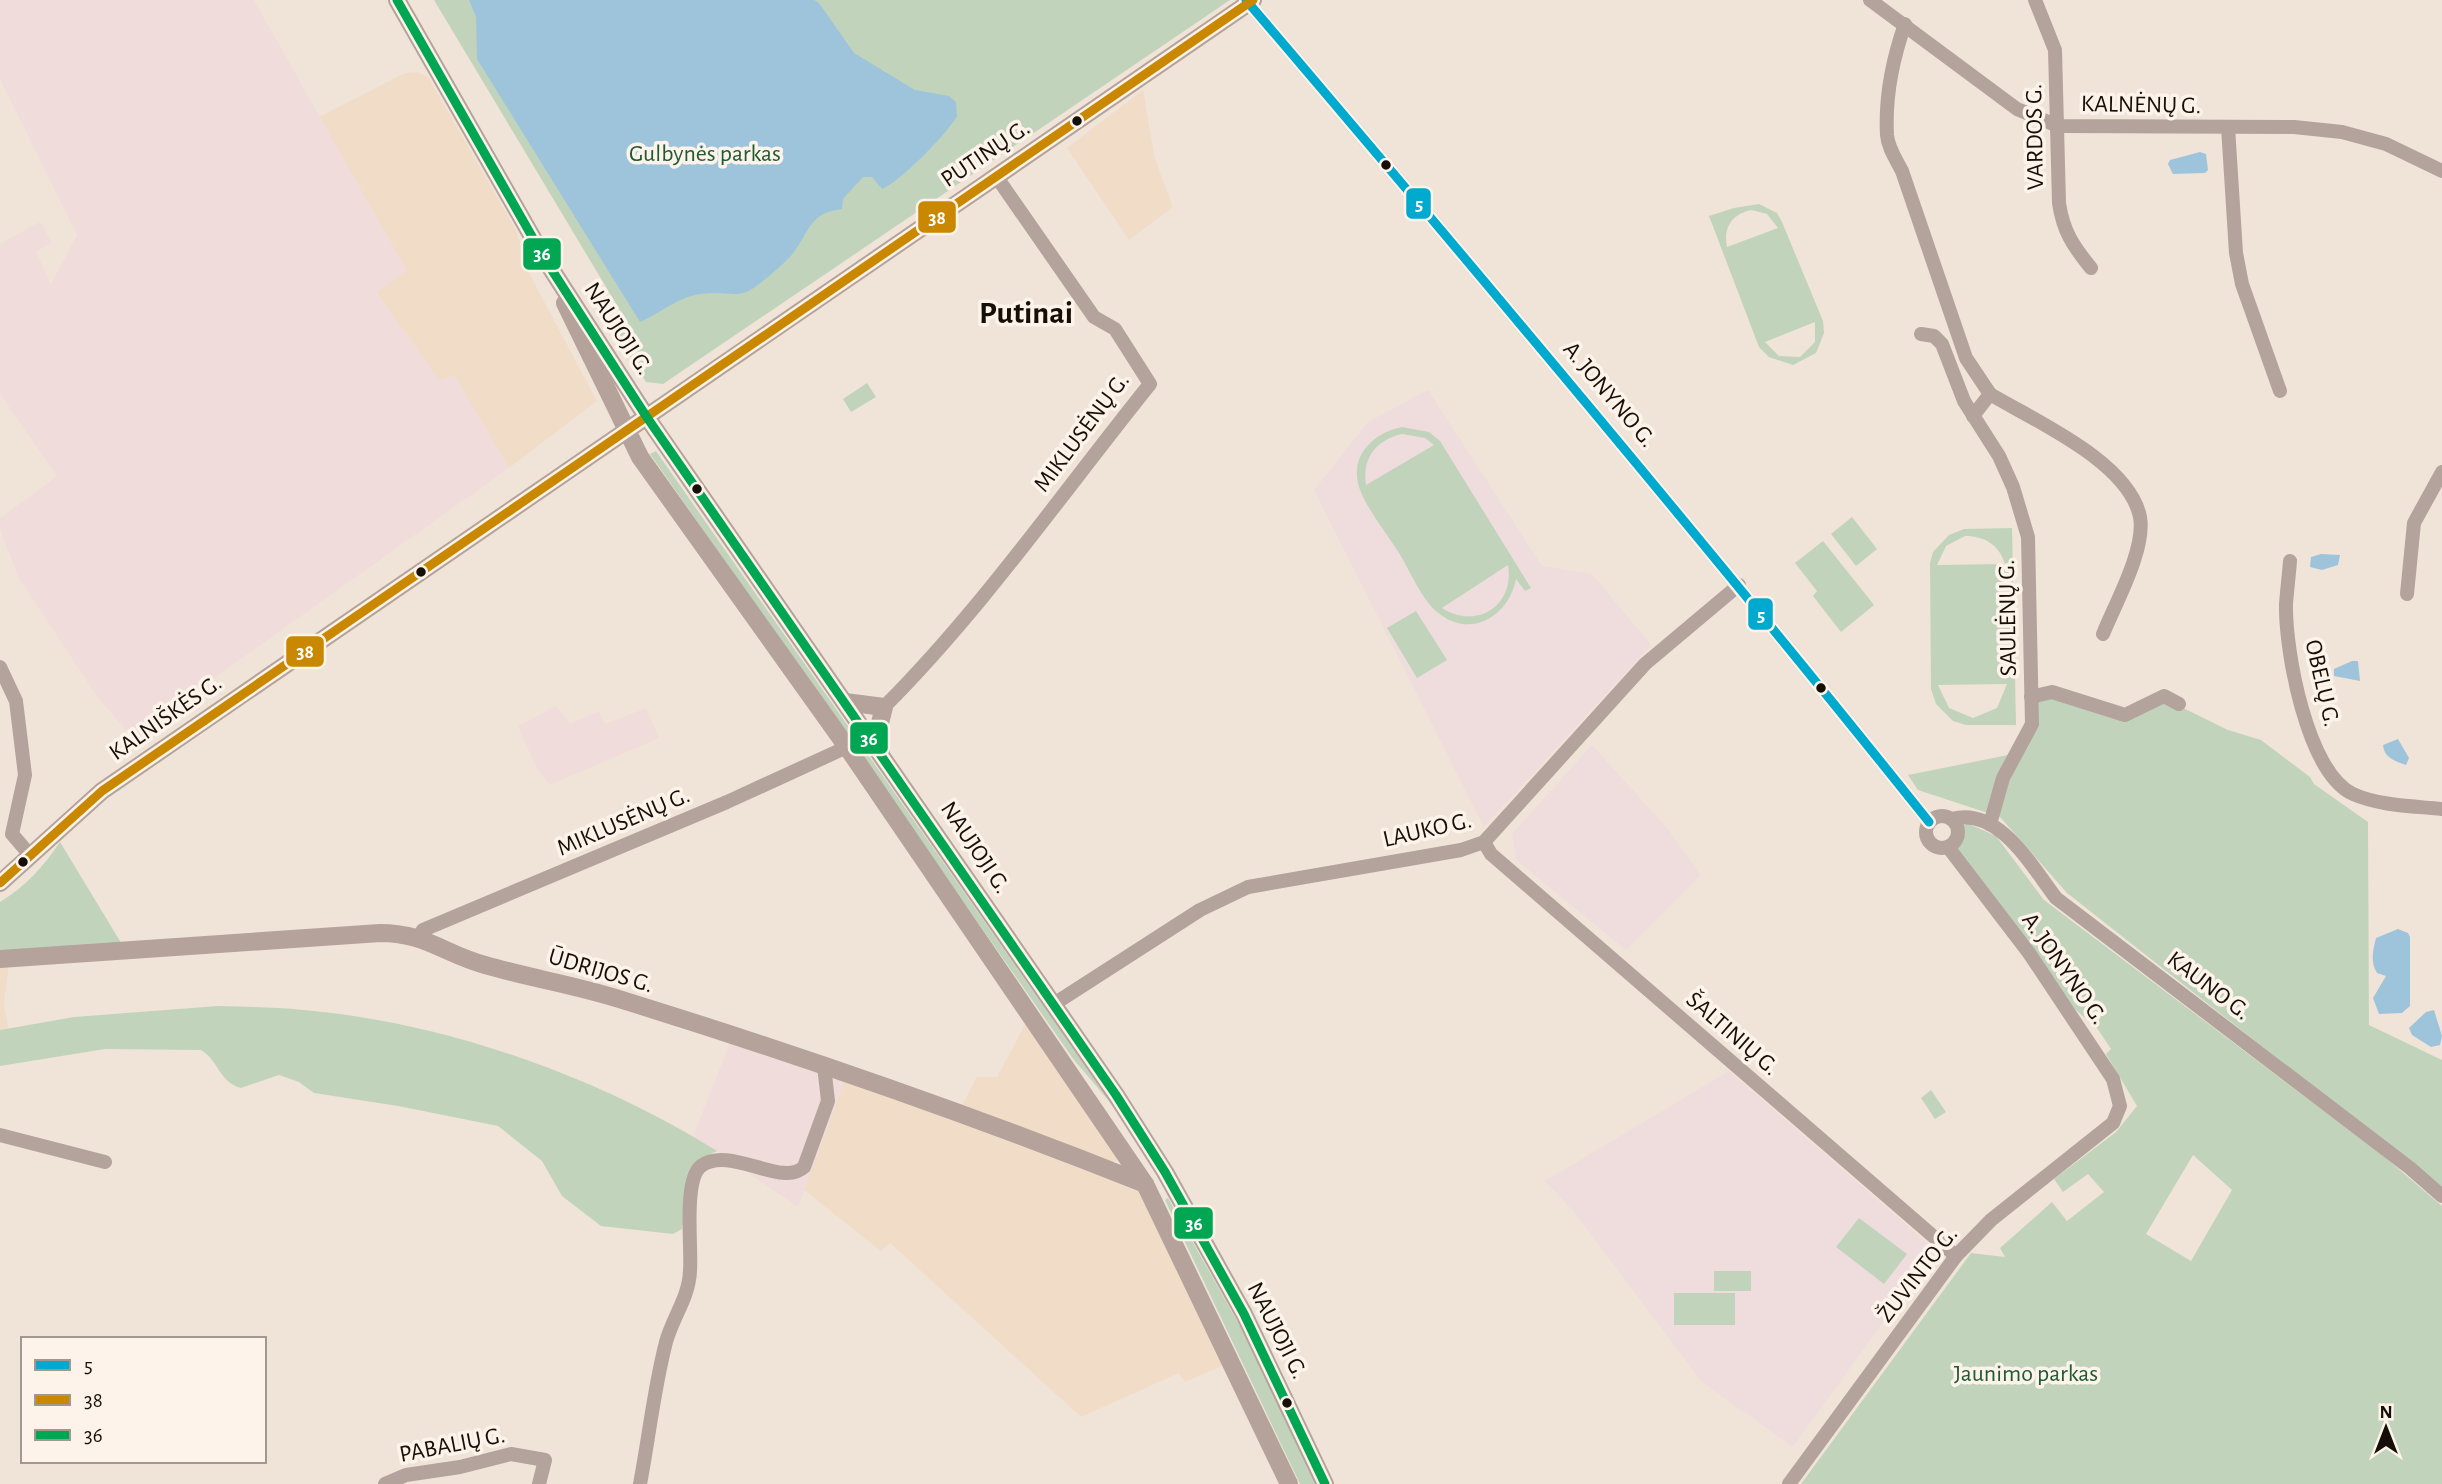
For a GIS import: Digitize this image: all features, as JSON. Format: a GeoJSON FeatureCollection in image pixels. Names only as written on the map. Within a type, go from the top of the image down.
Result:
{"type":"FeatureCollection","features":[{"type":"Feature","properties":{"kind":"main road","name":"NAUJOJI G."},"geometry":{"type":"LineString","coordinates":[[397,0],[546,261],[646,416],[1054,1004],[1165,1172],[1260,1344],[1325,1484]]}},
{"type":"Feature","properties":{"kind":"main road","name":"PUTINŲ G."},"geometry":{"type":"LineString","coordinates":[[646,416],[1249,1]]}},
{"type":"Feature","properties":{"kind":"main road","name":"NAUJOJI G."},"geometry":{"type":"LineString","coordinates":[[546,261],[580,338],[640,457],[847,747],[1145,1184],[1289,1484]]}},
{"type":"Feature","properties":{"kind":"main road","name":"KALNIŠKĖS G."},"geometry":{"type":"LineString","coordinates":[[0,883],[102,791],[646,416]]}},
{"type":"Feature","properties":{"kind":"main road"},"geometry":{"type":"LineString","coordinates":[[845,702],[884,708],[880,723],[881,753]]}},
{"type":"Feature","properties":{"kind":"main road","name":"ŪDRIJOS G."},"geometry":{"type":"LineString","coordinates":[[0,959],[380,933],[419,936],[457,956],[619,999],[935,1102],[1145,1184]]}},
{"type":"Feature","properties":{"kind":"main road"},"geometry":{"type":"LineString","coordinates":[[1145,1184],[1165,1172]]}},
{"type":"Feature","properties":{"kind":"street","name":"KALNĖNŲ G."},"geometry":{"type":"LineString","coordinates":[[1870,0],[1905,24],[1975,81],[2017,109],[2058,126],[2294,127],[2342,132],[2386,144],[2442,171]]}},
{"type":"Feature","properties":{"kind":"street","name":"VARDOS G."},"geometry":{"type":"LineString","coordinates":[[2035,0],[2055,50],[2062,227],[2071,244],[2091,268]]}},
{"type":"Feature","properties":{"kind":"street","name":"A. JONYNO G."},"geometry":{"type":"LineString","coordinates":[[1249,1],[1739,585],[1928,822]]}},
{"type":"Feature","properties":{"kind":"street"},"geometry":{"type":"LineString","coordinates":[[1905,24],[1893,56],[1889,142],[1902,171],[1966,358],[1990,394],[2107,465],[2129,493],[2140,517],[2139,540],[2103,634]]}},
{"type":"Feature","properties":{"kind":"street"},"geometry":{"type":"LineString","coordinates":[[2228,128],[2236,253],[2242,284],[2280,391]]}},
{"type":"Feature","properties":{"kind":"street","name":"MIKLUSĖNŲ G."},"geometry":{"type":"LineString","coordinates":[[884,708],[987,590],[1150,384],[1115,329],[1094,317],[996,176]]}},
{"type":"Feature","properties":{"kind":"street","name":"SAULĖNŲ G."},"geometry":{"type":"LineString","coordinates":[[1921,334],[1934,336],[1942,344],[1957,384],[2013,486],[2028,537],[2032,724],[2003,778],[1990,824]]}},
{"type":"Feature","properties":{"kind":"street"},"geometry":{"type":"LineString","coordinates":[[1973,416],[1990,394]]}},
{"type":"Feature","properties":{"kind":"street"},"geometry":{"type":"LineString","coordinates":[[2407,594],[2414,523],[2442,472]]}},
{"type":"Feature","properties":{"kind":"street","name":"OBELŲ G."},"geometry":{"type":"LineString","coordinates":[[2290,561],[2286,605],[2297,688],[2310,736],[2331,775],[2350,793],[2377,802],[2442,809]]}},
{"type":"Feature","properties":{"kind":"street","name":"LAUKO G."},"geometry":{"type":"LineString","coordinates":[[1054,1004],[1200,910],[1248,887],[1461,850],[1485,842],[1646,664],[1739,585]]}},
{"type":"Feature","properties":{"kind":"street"},"geometry":{"type":"LineString","coordinates":[[0,667],[16,701],[25,775],[12,834],[30,855]]}},
{"type":"Feature","properties":{"kind":"street"},"geometry":{"type":"LineString","coordinates":[[2031,697],[2052,692],[2125,715],[2164,696],[2179,704]]}},
{"type":"Feature","properties":{"kind":"street","name":"MIKLUSĖNŲ G."},"geometry":{"type":"LineString","coordinates":[[419,936],[423,930],[727,802],[847,747]]}},
{"type":"Feature","properties":{"kind":"street"},"geometry":{"type":"LineString","coordinates":[[1952,819],[1958,827],[1958,837],[1948,847],[1936,848],[1928,841],[1925,831],[1928,822],[1937,816],[1952,819],[1974,818],[1990,824]]}},
{"type":"Feature","properties":{"kind":"street","name":"KAUNO G."},"geometry":{"type":"LineString","coordinates":[[1990,824],[2012,841],[2056,898],[2399,1159],[2442,1196]]}},
{"type":"Feature","properties":{"kind":"street","name":"ŠALTINIŲ G."},"geometry":{"type":"LineString","coordinates":[[1485,842],[1492,854],[1956,1256]]}},
{"type":"Feature","properties":{"kind":"street","name":"A. JONYNO G."},"geometry":{"type":"LineString","coordinates":[[1948,847],[2029,953],[2113,1079],[2120,1106],[2113,1123]]}},
{"type":"Feature","properties":{"kind":"street"},"geometry":{"type":"LineString","coordinates":[[640,1484],[666,1343],[690,1279],[690,1211],[697,1171],[703,1165],[725,1162],[790,1174],[798,1172],[804,1167],[826,1111],[828,1101],[824,1066]]}},
{"type":"Feature","properties":{"kind":"street","name":"ŽUVINTO G."},"geometry":{"type":"LineString","coordinates":[[1789,1484],[1956,1256],[1991,1220],[2113,1123]]}},
{"type":"Feature","properties":{"kind":"street"},"geometry":{"type":"LineString","coordinates":[[0,1135],[105,1163]]}},
{"type":"Feature","properties":{"kind":"street","name":"PABALIŲ G."},"geometry":{"type":"LineString","coordinates":[[385,1484],[406,1475],[460,1467],[511,1454],[545,1460],[539,1484]]}},
{"type":"Feature","properties":{"kind":"shaded area"},"geometry":{"type":"Polygon","coordinates":[[[0,0],[254,0],[407,271],[376,292],[440,381],[454,375],[509,468],[151,723],[158,732],[139,745],[98,698],[19,578],[0,530],[0,518],[57,476],[0,394],[0,244],[40,222],[52,242],[36,252],[51,284],[77,235],[0,79],[0,0]]]}},
{"type":"Feature","properties":{"kind":"shaded area"},"geometry":{"type":"Polygon","coordinates":[[[417,72],[428,77],[516,230],[530,275],[597,401],[509,468],[454,375],[440,381],[376,292],[407,271],[319,117],[405,73],[417,72]]]}},
{"type":"Feature","properties":{"kind":"shaded area"},"geometry":{"type":"Polygon","coordinates":[[[1143,90],[1155,159],[1173,207],[1129,240],[1067,148],[1143,90]]]}},
{"type":"Feature","properties":{"kind":"shaded area"},"geometry":{"type":"Polygon","coordinates":[[[1428,390],[1542,566],[1592,574],[1651,645],[1484,827],[1314,490],[1368,422],[1428,390]]]}},
{"type":"Feature","properties":{"kind":"shaded area"},"geometry":{"type":"Polygon","coordinates":[[[556,706],[570,724],[599,711],[605,724],[646,708],[659,738],[550,785],[536,767],[518,726],[556,706]]]}},
{"type":"Feature","properties":{"kind":"shaded area"},"geometry":{"type":"Polygon","coordinates":[[[1592,745],[1667,828],[1701,875],[1626,950],[1515,859],[1512,834],[1592,745]]]}},
{"type":"Feature","properties":{"kind":"shaded area"},"geometry":{"type":"Polygon","coordinates":[[[0,964],[9,964],[4,1003],[8,1028],[0,1030],[0,964]]]}},
{"type":"Feature","properties":{"kind":"shaded area"},"geometry":{"type":"Polygon","coordinates":[[[1027,1021],[1117,1158],[1116,1161],[1110,1162],[962,1105],[977,1077],[997,1077],[1027,1021]]]}},
{"type":"Feature","properties":{"kind":"shaded area"},"geometry":{"type":"Polygon","coordinates":[[[730,1043],[845,1079],[798,1207],[693,1136],[730,1043]]]}},
{"type":"Feature","properties":{"kind":"shaded area"},"geometry":{"type":"Polygon","coordinates":[[[1729,1071],[1935,1250],[1793,1447],[1702,1382],[1575,1213],[1545,1181],[1729,1071]]]}},
{"type":"Feature","properties":{"kind":"shaded area"},"geometry":{"type":"Polygon","coordinates":[[[845,1079],[1139,1190],[1224,1365],[1185,1382],[1179,1373],[1081,1417],[890,1243],[881,1251],[804,1190],[845,1079]]]}},
{"type":"Feature","properties":{"kind":"green space","name":"Gulbynės parkas"},"geometry":{"type":"Polygon","coordinates":[[[434,0],[1230,0],[663,384],[646,382],[617,335],[630,327],[434,0]]]}},
{"type":"Feature","properties":{"kind":"green space"},"geometry":{"type":"Polygon","coordinates":[[[1759,204],[1777,213],[1823,321],[1824,333],[1816,353],[1793,365],[1769,357],[1759,347],[1709,216],[1759,204]],[[1751,210],[1734,218],[1730,223],[1726,234],[1727,247],[1778,228],[1767,214],[1751,210]],[[1815,322],[1765,342],[1779,356],[1800,357],[1815,342],[1815,322]]]}},
{"type":"Feature","properties":{"kind":"green space"},"geometry":{"type":"Polygon","coordinates":[[[867,383],[876,397],[851,412],[843,399],[867,383]]]}},
{"type":"Feature","properties":{"kind":"green space"},"geometry":{"type":"Polygon","coordinates":[[[1402,427],[1429,432],[1440,441],[1531,588],[1525,591],[1516,579],[1506,602],[1489,619],[1466,624],[1453,622],[1434,609],[1360,491],[1357,472],[1362,453],[1375,439],[1402,427]],[[1402,434],[1385,441],[1373,452],[1366,466],[1366,485],[1434,445],[1425,438],[1402,434]],[[1508,565],[1442,608],[1468,616],[1480,615],[1490,610],[1505,592],[1509,580],[1508,565]]]}},
{"type":"Feature","properties":{"kind":"green space"},"geometry":{"type":"Polygon","coordinates":[[[656,451],[1114,1107],[1074,1060],[650,454],[656,451]]]}},
{"type":"Feature","properties":{"kind":"green space"},"geometry":{"type":"Polygon","coordinates":[[[1852,517],[1877,549],[1856,566],[1831,534],[1852,517]]]}},
{"type":"Feature","properties":{"kind":"green space"},"geometry":{"type":"Polygon","coordinates":[[[2012,528],[2016,725],[1966,725],[1953,721],[1936,704],[1931,689],[1930,563],[1933,552],[1949,535],[1964,529],[2012,528]],[[1965,536],[1946,546],[1937,565],[2005,564],[1990,543],[1965,536]],[[2007,684],[1938,685],[1949,708],[1973,718],[1997,708],[2007,684]]]}},
{"type":"Feature","properties":{"kind":"green space"},"geometry":{"type":"Polygon","coordinates":[[[1823,541],[1874,605],[1841,632],[1813,596],[1817,591],[1795,563],[1823,541]]]}},
{"type":"Feature","properties":{"kind":"green space"},"geometry":{"type":"Polygon","coordinates":[[[1416,611],[1447,660],[1417,678],[1387,628],[1416,611]]]}},
{"type":"Feature","properties":{"kind":"green space"},"geometry":{"type":"Polygon","coordinates":[[[2052,698],[2122,718],[2169,701],[2228,730],[2261,740],[2310,777],[2314,784],[2368,822],[2369,1025],[2442,1060],[2442,1188],[2067,893],[2000,817],[1918,790],[1908,775],[2023,752],[2036,702],[2052,698]]]}},
{"type":"Feature","properties":{"kind":"green space","name":"Jaunimo parkas"},"geometry":{"type":"Polygon","coordinates":[[[1967,823],[1996,836],[2044,900],[2381,1154],[2442,1206],[2442,1484],[1801,1484],[1971,1253],[2005,1257],[2000,1248],[2052,1202],[2067,1221],[2104,1192],[2088,1174],[2063,1192],[2054,1179],[2116,1132],[2137,1106],[2106,1054],[2111,1049],[2097,1028],[2070,1005],[1952,840],[1954,829],[1967,823]],[[2193,1155],[2146,1234],[2191,1261],[2232,1190],[2193,1155]]]}},
{"type":"Feature","properties":{"kind":"green space"},"geometry":{"type":"Polygon","coordinates":[[[60,842],[123,946],[0,954],[0,902],[18,890],[33,875],[60,842]]]}},
{"type":"Feature","properties":{"kind":"green space"},"geometry":{"type":"Polygon","coordinates":[[[218,1006],[292,1009],[356,1016],[464,1040],[518,1057],[622,1099],[717,1151],[699,1164],[694,1173],[687,1195],[682,1229],[673,1234],[601,1226],[562,1196],[542,1161],[498,1126],[314,1093],[299,1082],[279,1075],[241,1088],[228,1081],[201,1050],[105,1049],[0,1066],[0,1030],[74,1017],[218,1006]]]}},
{"type":"Feature","properties":{"kind":"green space"},"geometry":{"type":"Polygon","coordinates":[[[1931,1090],[1946,1112],[1935,1119],[1921,1098],[1931,1090]]]}},
{"type":"Feature","properties":{"kind":"green space"},"geometry":{"type":"Polygon","coordinates":[[[1168,1198],[1250,1344],[1316,1484],[1300,1484],[1165,1200],[1168,1198]]]}},
{"type":"Feature","properties":{"kind":"green space"},"geometry":{"type":"Polygon","coordinates":[[[1859,1218],[1907,1254],[1884,1284],[1836,1247],[1859,1218]]]}},
{"type":"Feature","properties":{"kind":"green space"},"geometry":{"type":"Polygon","coordinates":[[[1714,1271],[1751,1271],[1751,1291],[1714,1291],[1714,1271]]]}},
{"type":"Feature","properties":{"kind":"green space"},"geometry":{"type":"Polygon","coordinates":[[[1674,1293],[1735,1293],[1735,1325],[1674,1325],[1674,1293]]]}},
{"type":"Feature","properties":{"kind":"water","name":"Gulbynės parkas"},"geometry":{"type":"Polygon","coordinates":[[[469,0],[814,0],[819,3],[854,53],[915,90],[949,96],[956,102],[957,116],[922,157],[890,185],[882,189],[872,177],[863,177],[843,199],[842,209],[831,211],[815,220],[790,257],[752,289],[738,294],[693,296],[640,322],[477,59],[476,17],[469,0]]]}},
{"type":"Feature","properties":{"kind":"water"},"geometry":{"type":"Polygon","coordinates":[[[2200,152],[2206,154],[2208,170],[2205,173],[2173,174],[2168,164],[2170,160],[2200,152]]]}},
{"type":"Feature","properties":{"kind":"water"},"geometry":{"type":"Polygon","coordinates":[[[2321,554],[2340,555],[2338,565],[2322,570],[2310,567],[2311,557],[2321,554]]]}},
{"type":"Feature","properties":{"kind":"water"},"geometry":{"type":"Polygon","coordinates":[[[2358,661],[2360,681],[2334,676],[2334,669],[2358,661]]]}},
{"type":"Feature","properties":{"kind":"water"},"geometry":{"type":"Polygon","coordinates":[[[2398,739],[2409,758],[2406,765],[2385,753],[2383,745],[2398,739]]]}},
{"type":"Feature","properties":{"kind":"water"},"geometry":{"type":"Polygon","coordinates":[[[2398,929],[2408,933],[2410,937],[2410,1006],[2402,1013],[2379,1014],[2373,998],[2386,976],[2377,973],[2373,965],[2375,942],[2376,938],[2398,929]]]}},
{"type":"Feature","properties":{"kind":"water"},"geometry":{"type":"Polygon","coordinates":[[[2434,1010],[2442,1036],[2440,1045],[2431,1047],[2412,1035],[2409,1028],[2426,1012],[2434,1010]]]}},
{"type":"Feature","properties":{"kind":"transit line","name":"36"},"geometry":{"type":"LineString","coordinates":[[397,0],[546,261],[646,416],[1116,1095],[1165,1172],[1244,1314],[1325,1484]]}},
{"type":"Feature","properties":{"kind":"transit line","name":"5"},"geometry":{"type":"LineString","coordinates":[[1246,0],[1590,408],[1929,822]]}},
{"type":"Feature","properties":{"kind":"transit line","name":"38"},"geometry":{"type":"LineString","coordinates":[[0,883],[102,791],[1253,0]]}},
{"type":"Feature","properties":{"kind":"district","name":"Putinai"},"geometry":{"type":"Point","coordinates":[1026,312]}}]}
